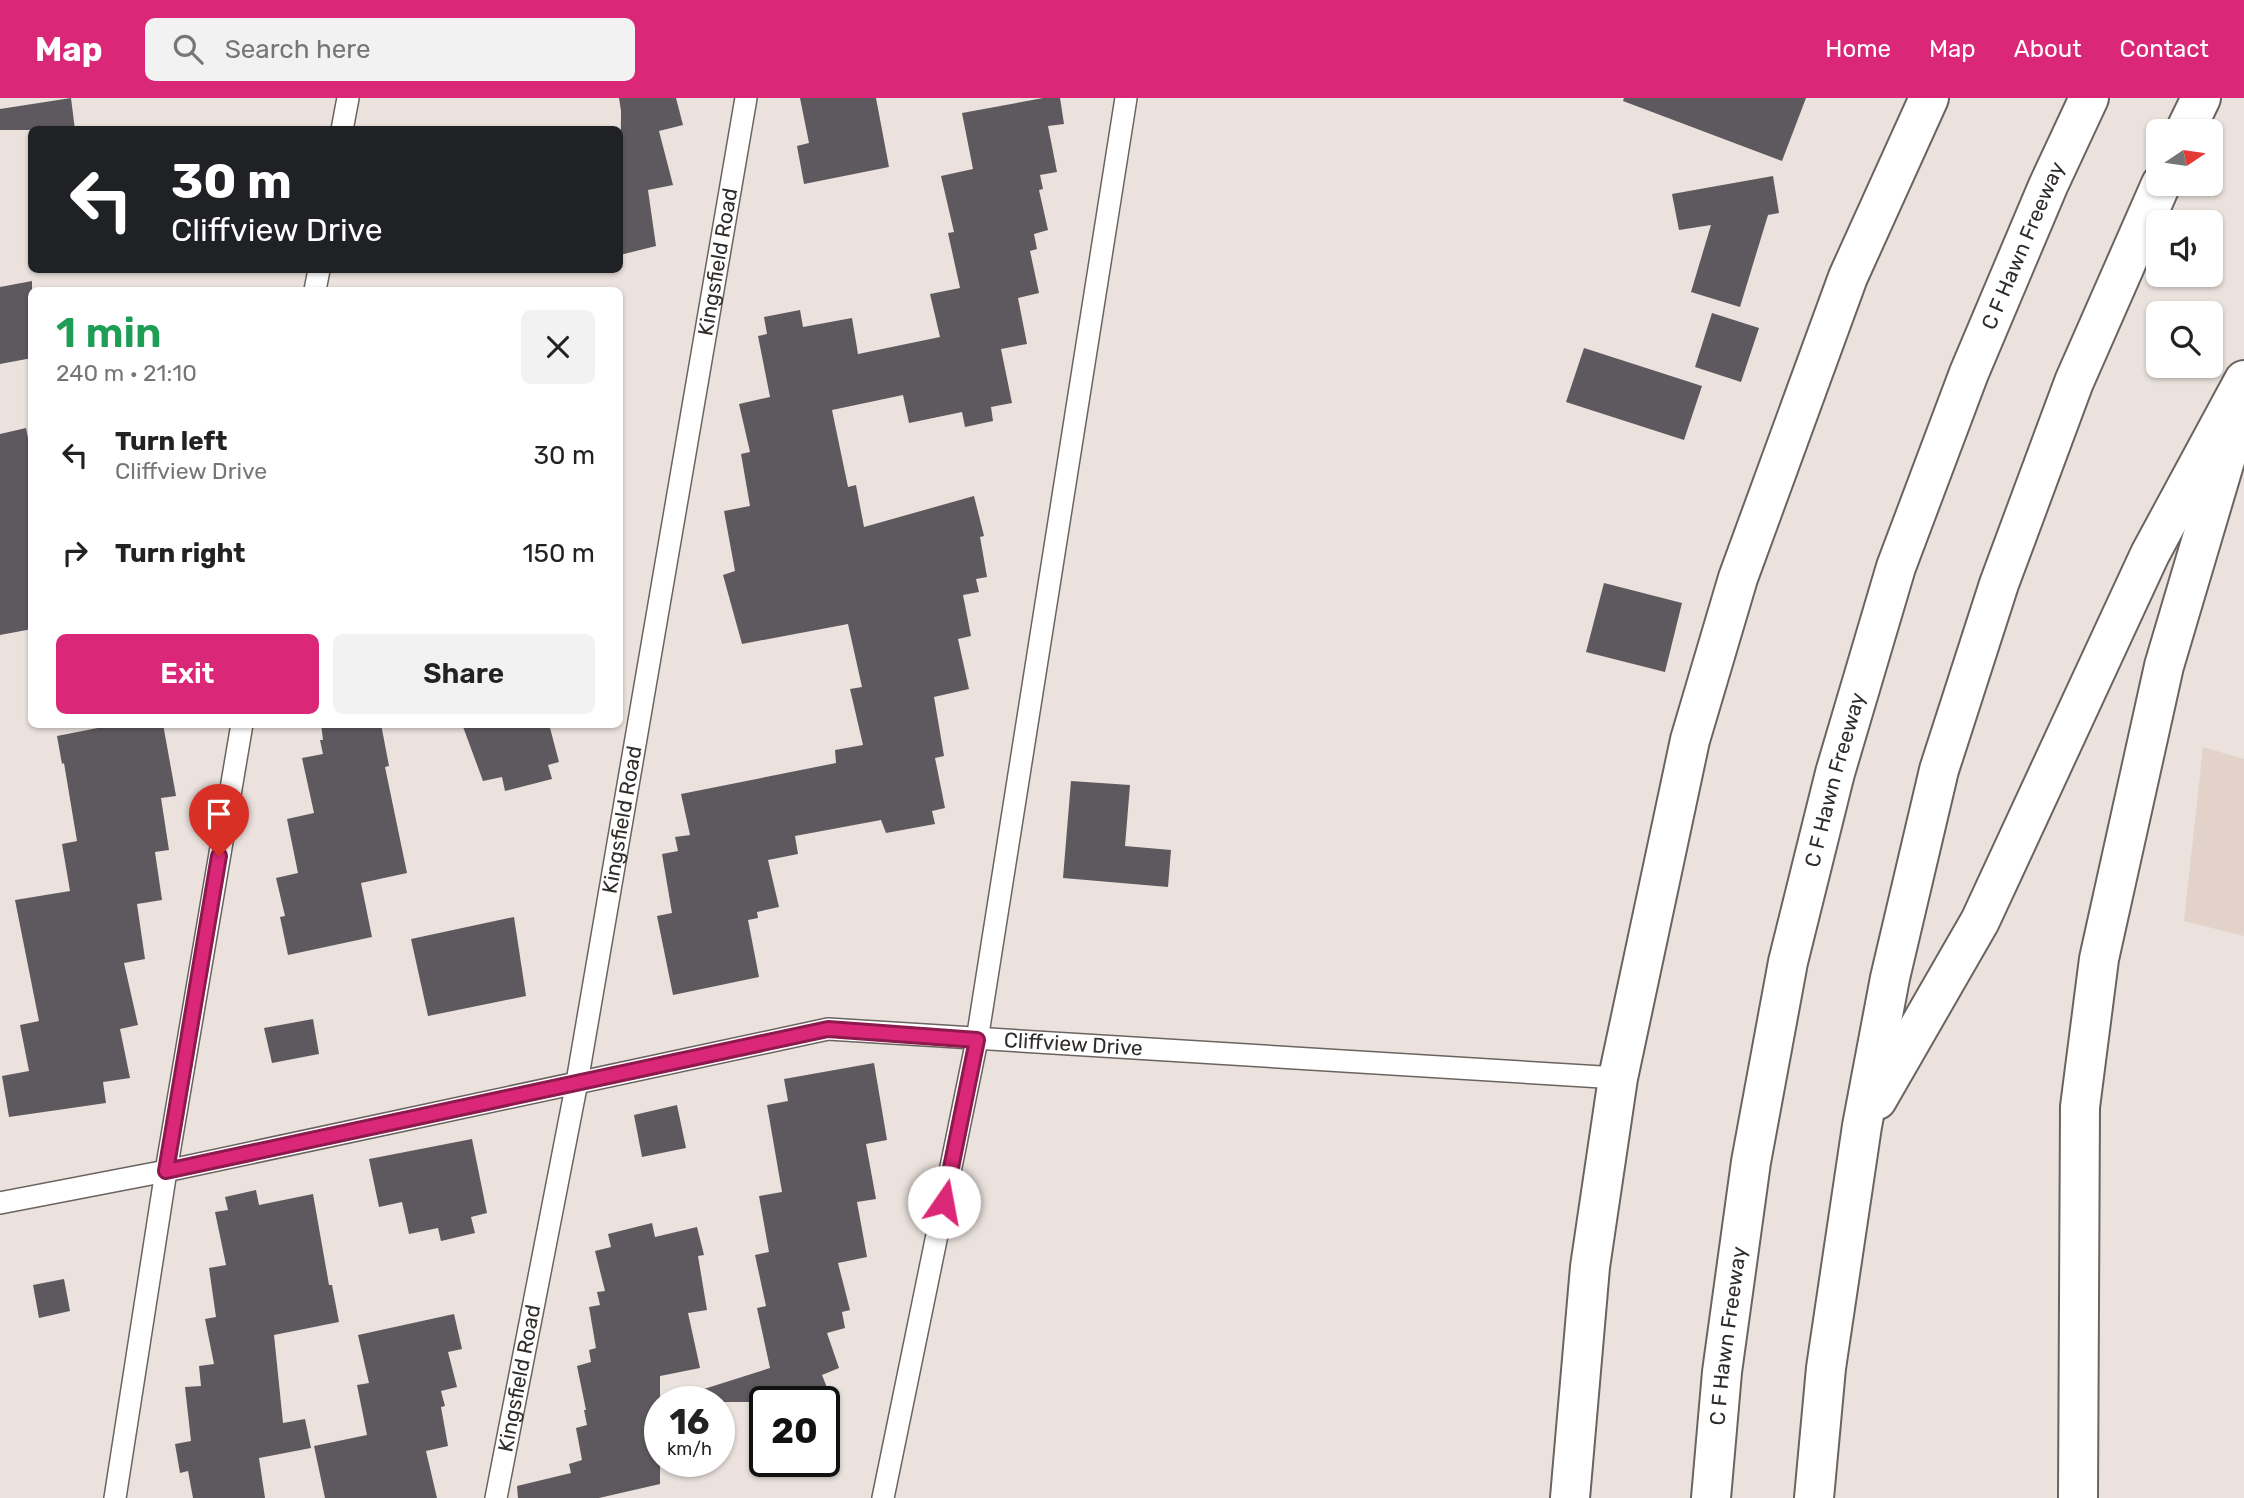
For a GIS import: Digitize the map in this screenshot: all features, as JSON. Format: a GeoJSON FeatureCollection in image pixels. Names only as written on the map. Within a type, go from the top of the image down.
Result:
{"type":"FeatureCollection","features":[{"type":"Feature","properties":{"kind":"main road"},"geometry":{"type":"LineString","coordinates":[[1570,1498],[1590,1267],[1618,1078],[1690,740],[1738,578],[1848,276],[1929,98]]}},
{"type":"Feature","properties":{"kind":"main road","name":"C F Hawn Freeway"},"geometry":{"type":"LineString","coordinates":[[1711,1498],[1721,1372],[1751,1162],[1788,962],[1835,773],[1896,567],[1955,411],[2048,186],[2089,98]]}},
{"type":"Feature","properties":{"kind":"main road"},"geometry":{"type":"LineString","coordinates":[[2191,119],[2201,98]]}},
{"type":"Feature","properties":{"kind":"main road"},"geometry":{"type":"LineString","coordinates":[[1814,1498],[1826,1368],[1862,1126],[1890,978],[1939,770],[2000,583],[2074,382],[2156,196]]}},
{"type":"Feature","properties":{"kind":"main road"},"geometry":{"type":"LineString","coordinates":[[1862,1126],[1980,921],[2150,554],[2244,380]]}},
{"type":"Feature","properties":{"kind":"main road"},"geometry":{"type":"LineString","coordinates":[[2078,1498],[2080,1107],[2099,958],[2164,666],[2244,395]]}},
{"type":"Feature","properties":{"kind":"lane"},"geometry":{"type":"LineString","coordinates":[[343,126],[348,98]]}},
{"type":"Feature","properties":{"kind":"lane","name":"Kingsfield Road"},"geometry":{"type":"LineString","coordinates":[[496,1498],[577,1082],[746,98]]}},
{"type":"Feature","properties":{"kind":"lane"},"geometry":{"type":"LineString","coordinates":[[883,1498],[977,1040],[1126,98]]}},
{"type":"Feature","properties":{"kind":"lane"},"geometry":{"type":"LineString","coordinates":[[115,1498],[166,1171],[241,728]]}},
{"type":"Feature","properties":{"kind":"lane","name":"Cliffview Drive"},"geometry":{"type":"LineString","coordinates":[[0,1203],[166,1171],[828,1029],[1618,1078]]}},
{"type":"Feature","properties":{"kind":"shaded area"},"geometry":{"type":"Polygon","coordinates":[[[2203,747],[2244,759],[2244,936],[2184,921],[2203,747]]]}},
{"type":"Feature","properties":{"kind":"building"},"geometry":{"type":"Polygon","coordinates":[[[71,98],[74,126],[28,126],[28,130],[0,130],[0,109],[71,98]]]}},
{"type":"Feature","properties":{"kind":"building"},"geometry":{"type":"Polygon","coordinates":[[[619,98],[676,98],[683,125],[659,131],[673,185],[648,190],[656,246],[623,254],[623,126],[619,98]]]}},
{"type":"Feature","properties":{"kind":"building"},"geometry":{"type":"Polygon","coordinates":[[[800,98],[876,98],[889,167],[804,184],[797,146],[809,143],[800,98]]]}},
{"type":"Feature","properties":{"kind":"building"},"geometry":{"type":"Polygon","coordinates":[[[1043,98],[1060,98],[1064,124],[1048,126],[1057,172],[1040,175],[1043,189],[1039,190],[1048,230],[1034,234],[1037,249],[1030,251],[1039,293],[1018,298],[1027,344],[1001,349],[1012,403],[991,407],[993,421],[965,427],[962,412],[909,423],[903,395],[832,410],[848,487],[856,485],[864,527],[974,496],[984,536],[980,537],[987,577],[976,579],[979,592],[963,595],[971,636],[958,639],[969,689],[934,697],[944,756],[935,758],[945,808],[932,811],[935,824],[886,833],[881,820],[795,836],[798,854],[768,860],[779,907],[757,912],[758,918],[748,920],[759,977],[673,995],[657,916],[672,913],[662,854],[678,851],[675,837],[690,835],[681,794],[836,763],[835,750],[863,745],[850,689],[862,687],[848,624],[742,644],[723,575],[735,571],[724,511],[750,506],[741,454],[750,452],[739,404],[770,397],[758,336],[767,334],[764,317],[800,310],[803,327],[852,318],[858,354],[940,337],[930,294],[960,288],[948,233],[954,232],[941,176],[973,169],[962,113],[1043,98]]]}},
{"type":"Feature","properties":{"kind":"building"},"geometry":{"type":"Polygon","coordinates":[[[1624,98],[1806,98],[1782,161],[1623,101],[1624,98]]]}},
{"type":"Feature","properties":{"kind":"building"},"geometry":{"type":"Polygon","coordinates":[[[1773,176],[1779,213],[1768,215],[1740,307],[1691,292],[1711,225],[1679,230],[1672,194],[1773,176]]]}},
{"type":"Feature","properties":{"kind":"building"},"geometry":{"type":"Polygon","coordinates":[[[32,281],[32,287],[28,287],[28,359],[0,364],[0,287],[32,281]]]}},
{"type":"Feature","properties":{"kind":"building"},"geometry":{"type":"Polygon","coordinates":[[[1712,313],[1759,328],[1741,382],[1695,367],[1712,313]]]}},
{"type":"Feature","properties":{"kind":"building"},"geometry":{"type":"Polygon","coordinates":[[[1584,348],[1702,386],[1684,440],[1566,402],[1584,348]]]}},
{"type":"Feature","properties":{"kind":"building"},"geometry":{"type":"Polygon","coordinates":[[[26,428],[28,438],[28,630],[0,635],[0,434],[26,428]]]}},
{"type":"Feature","properties":{"kind":"building"},"geometry":{"type":"Polygon","coordinates":[[[1604,583],[1682,603],[1665,672],[1586,652],[1604,583]]]}},
{"type":"Feature","properties":{"kind":"building"},"geometry":{"type":"Polygon","coordinates":[[[98,728],[164,728],[176,796],[161,798],[169,850],[155,852],[162,900],[137,904],[145,959],[124,963],[138,1025],[120,1029],[130,1078],[103,1082],[106,1103],[9,1117],[2,1076],[29,1071],[20,1025],[39,1021],[15,900],[70,891],[62,844],[77,841],[57,736],[98,728]]]}},
{"type":"Feature","properties":{"kind":"building"},"geometry":{"type":"Polygon","coordinates":[[[322,728],[382,728],[389,766],[385,767],[407,873],[361,883],[372,937],[288,955],[280,917],[285,916],[276,878],[298,873],[287,819],[314,813],[302,758],[323,754],[320,740],[323,740],[322,728]]]}},
{"type":"Feature","properties":{"kind":"building"},"geometry":{"type":"Polygon","coordinates":[[[463,728],[550,728],[559,762],[548,765],[552,779],[505,791],[502,777],[483,781],[463,728]]]}},
{"type":"Feature","properties":{"kind":"building"},"geometry":{"type":"Polygon","coordinates":[[[1071,781],[1130,785],[1125,846],[1171,850],[1168,887],[1063,878],[1071,781]]]}},
{"type":"Feature","properties":{"kind":"building"},"geometry":{"type":"Polygon","coordinates":[[[514,917],[526,996],[428,1016],[411,939],[514,917]]]}},
{"type":"Feature","properties":{"kind":"building"},"geometry":{"type":"Polygon","coordinates":[[[313,1019],[319,1054],[272,1063],[264,1028],[313,1019]]]}},
{"type":"Feature","properties":{"kind":"building"},"geometry":{"type":"Polygon","coordinates":[[[874,1063],[887,1140],[866,1144],[876,1199],[857,1202],[867,1257],[838,1263],[850,1310],[842,1312],[845,1328],[827,1333],[839,1368],[822,1375],[826,1386],[749,1386],[749,1402],[735,1402],[735,1386],[713,1386],[770,1368],[757,1308],[766,1306],[755,1255],[769,1252],[759,1196],[782,1192],[767,1105],[788,1101],[784,1079],[874,1063]]]}},
{"type":"Feature","properties":{"kind":"building"},"geometry":{"type":"Polygon","coordinates":[[[677,1105],[686,1148],[642,1157],[634,1115],[677,1105]]]}},
{"type":"Feature","properties":{"kind":"building"},"geometry":{"type":"Polygon","coordinates":[[[472,1139],[487,1213],[471,1217],[475,1233],[441,1241],[438,1228],[409,1234],[402,1202],[379,1207],[369,1159],[472,1139]]]}},
{"type":"Feature","properties":{"kind":"building"},"geometry":{"type":"Polygon","coordinates":[[[256,1190],[259,1205],[313,1194],[329,1285],[332,1285],[339,1322],[274,1335],[283,1423],[305,1419],[311,1448],[259,1458],[265,1498],[193,1498],[188,1471],[180,1473],[175,1444],[191,1441],[185,1387],[201,1386],[199,1366],[214,1364],[205,1319],[216,1317],[209,1268],[226,1265],[215,1212],[228,1210],[225,1197],[256,1190]]]}},
{"type":"Feature","properties":{"kind":"building"},"geometry":{"type":"Polygon","coordinates":[[[652,1223],[655,1237],[697,1227],[704,1255],[698,1256],[707,1310],[688,1313],[700,1368],[660,1376],[660,1386],[644,1386],[644,1477],[660,1477],[660,1484],[599,1498],[518,1498],[517,1486],[571,1473],[569,1464],[582,1460],[576,1428],[587,1425],[577,1366],[591,1362],[589,1350],[596,1348],[589,1307],[600,1305],[597,1292],[605,1291],[595,1251],[611,1247],[608,1234],[652,1223]]]}},
{"type":"Feature","properties":{"kind":"building"},"geometry":{"type":"Polygon","coordinates":[[[64,1279],[70,1311],[39,1318],[33,1285],[64,1279]]]}},
{"type":"Feature","properties":{"kind":"building"},"geometry":{"type":"Polygon","coordinates":[[[454,1314],[462,1349],[448,1352],[457,1387],[441,1391],[448,1446],[426,1451],[437,1498],[325,1498],[314,1446],[367,1435],[357,1385],[369,1383],[358,1335],[454,1314]]]}},
{"type":"Feature","properties":{"kind":"route"},"geometry":{"type":"LineString","coordinates":[[219,856],[166,1171],[828,1029],[977,1040],[944,1202]]}}]}
